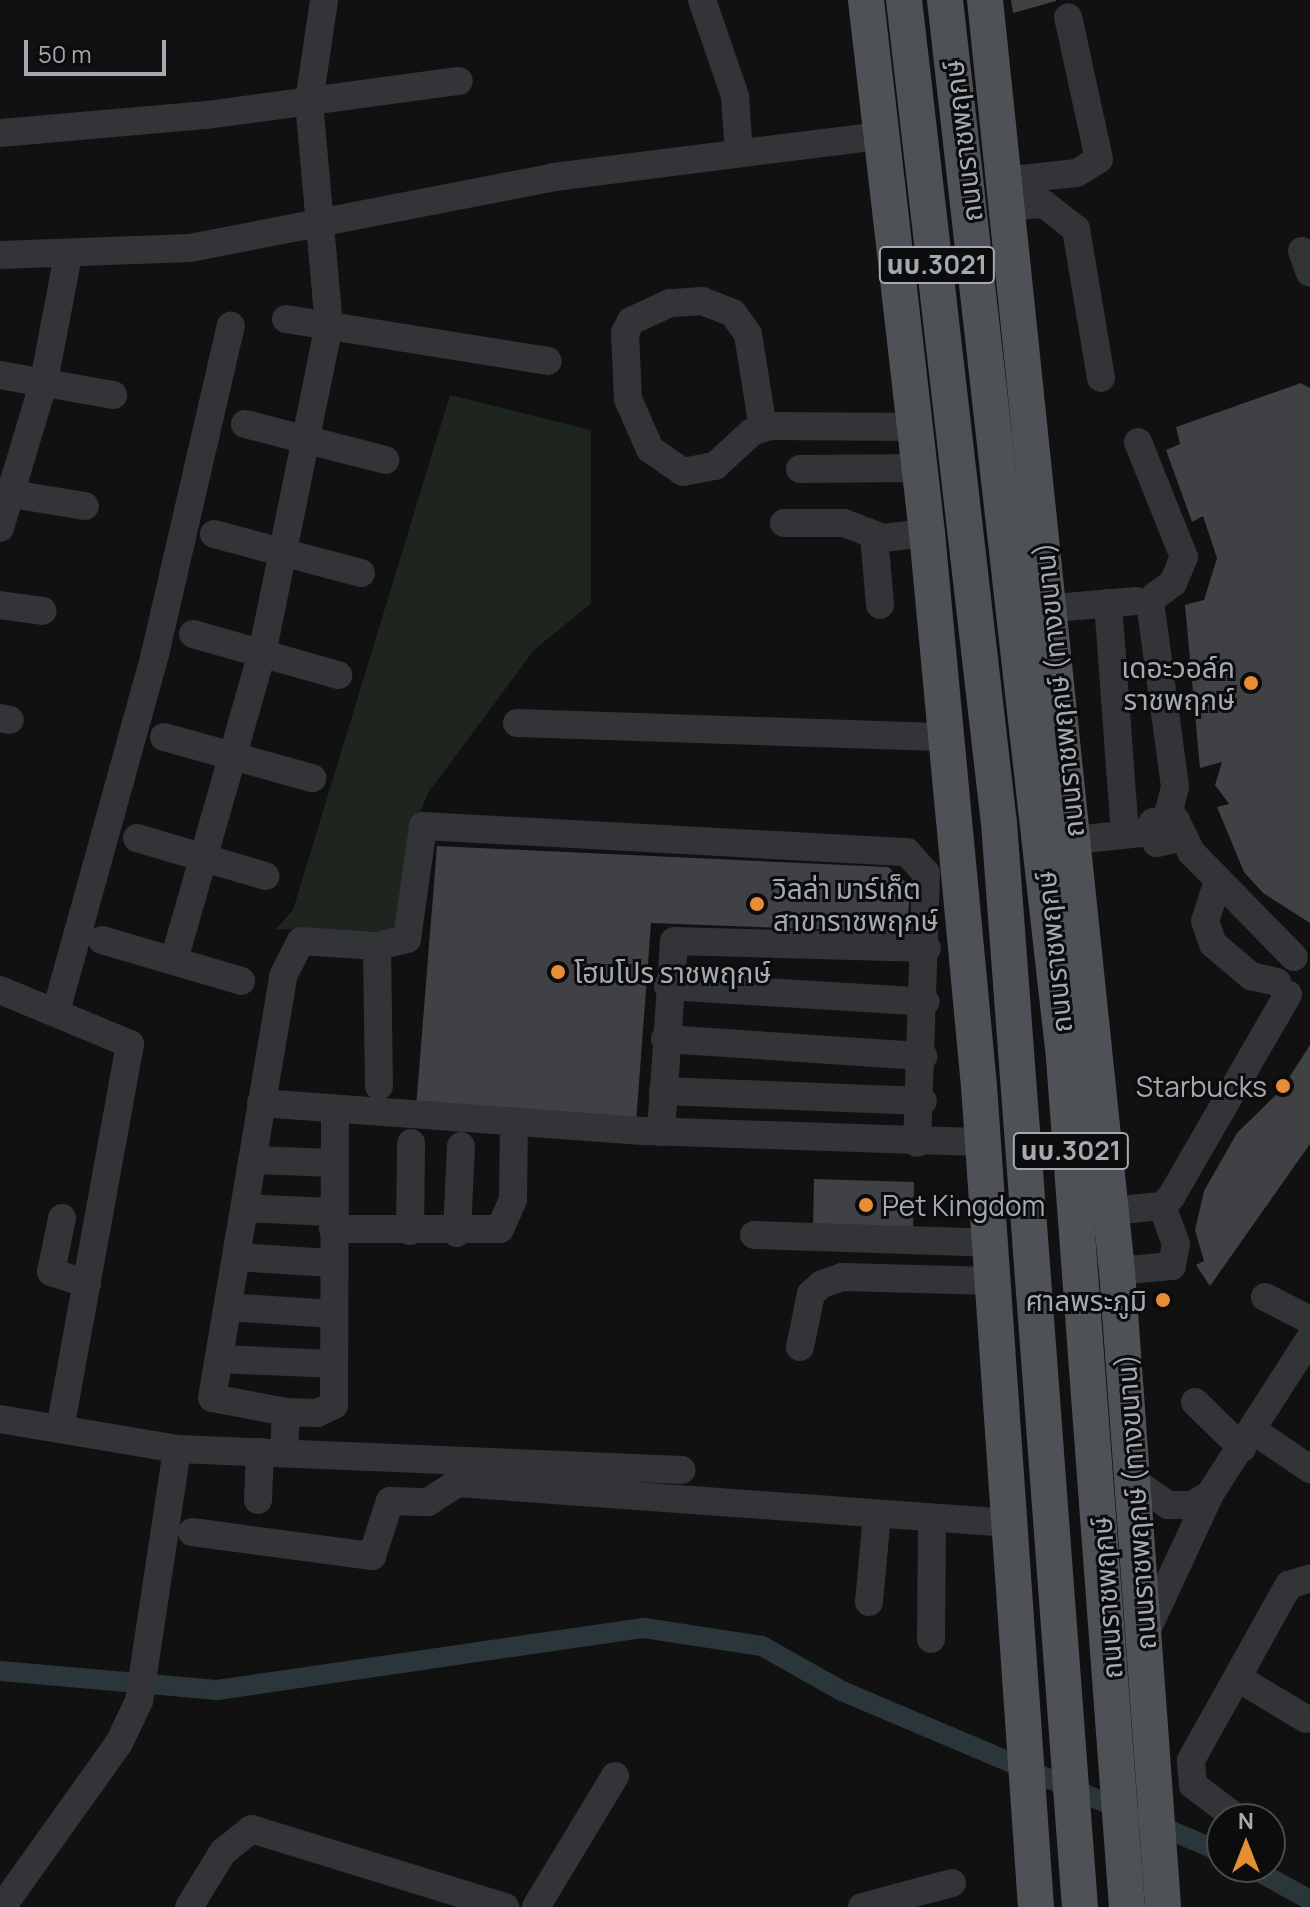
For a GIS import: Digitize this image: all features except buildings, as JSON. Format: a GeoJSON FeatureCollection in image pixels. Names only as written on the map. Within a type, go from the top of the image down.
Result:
{"type":"FeatureCollection","features":[{"type":"Feature","properties":{"kind":"main road"},"geometry":{"type":"LineString","coordinates":[[851,0],[868,43]]}},
{"type":"Feature","properties":{"kind":"main road","name":"นบ.3021"},"geometry":{"type":"LineString","coordinates":[[866,0],[878,136],[927,533],[979,1086],[1036,1907]]}},
{"type":"Feature","properties":{"kind":"main road","name":"ถนนราชพฤกษ์"},"geometry":{"type":"LineString","coordinates":[[904,0],[999,823],[1036,1270],[1080,1907]]}},
{"type":"Feature","properties":{"kind":"main road","name":"ถนนราชพฤกษ์"},"geometry":{"type":"LineString","coordinates":[[945,0],[1064,1058],[1120,1774],[1127,1907]]}},
{"type":"Feature","properties":{"kind":"main road","name":"ถนนราชพฤกษ์ (ทางขนาน)"},"geometry":{"type":"LineString","coordinates":[[985,0],[1004,194],[1053,608],[1117,1271],[1163,1907]]}},
{"type":"Feature","properties":{"kind":"main road"},"geometry":{"type":"LineString","coordinates":[[1064,1058],[1072,1034],[1074,925],[1082,911]]}},
{"type":"Feature","properties":{"kind":"main road"},"geometry":{"type":"LineString","coordinates":[[979,1086],[991,1105],[1013,1242],[1036,1270]]}},
{"type":"Feature","properties":{"kind":"street"},"geometry":{"type":"LineString","coordinates":[[174,960],[262,654],[329,326],[324,225],[309,102],[324,0]]}},
{"type":"Feature","properties":{"kind":"street"},"geometry":{"type":"LineString","coordinates":[[702,0],[735,96],[739,153]]}},
{"type":"Feature","properties":{"kind":"street"},"geometry":{"type":"LineString","coordinates":[[1004,194],[1077,173],[1099,159],[1068,17]]}},
{"type":"Feature","properties":{"kind":"street"},"geometry":{"type":"LineString","coordinates":[[0,133],[309,102],[459,81]]}},
{"type":"Feature","properties":{"kind":"street"},"geometry":{"type":"LineString","coordinates":[[0,255],[68,255],[190,248],[324,225],[554,177],[878,136]]}},
{"type":"Feature","properties":{"kind":"street"},"geometry":{"type":"LineString","coordinates":[[1004,194],[1044,204],[1076,229],[1101,378]]}},
{"type":"Feature","properties":{"kind":"street"},"geometry":{"type":"LineString","coordinates":[[0,528],[6,493],[44,381],[68,255]]}},
{"type":"Feature","properties":{"kind":"street"},"geometry":{"type":"LineString","coordinates":[[763,428],[748,334],[733,313],[702,301],[670,303],[631,321],[625,333],[628,399],[660,460],[683,472],[715,466],[763,428],[915,427]]}},
{"type":"Feature","properties":{"kind":"street"},"geometry":{"type":"LineString","coordinates":[[286,319],[548,361]]}},
{"type":"Feature","properties":{"kind":"street"},"geometry":{"type":"LineString","coordinates":[[57,1008],[155,654],[231,326]]}},
{"type":"Feature","properties":{"kind":"street"},"geometry":{"type":"LineString","coordinates":[[0,375],[113,395]]}},
{"type":"Feature","properties":{"kind":"street"},"geometry":{"type":"LineString","coordinates":[[245,424],[303,442],[385,460]]}},
{"type":"Feature","properties":{"kind":"street"},"geometry":{"type":"LineString","coordinates":[[1053,608],[1148,602],[1173,583],[1184,557],[1138,442]]}},
{"type":"Feature","properties":{"kind":"street"},"geometry":{"type":"LineString","coordinates":[[800,469],[919,468]]}},
{"type":"Feature","properties":{"kind":"street"},"geometry":{"type":"LineString","coordinates":[[6,493],[85,506]]}},
{"type":"Feature","properties":{"kind":"street"},"geometry":{"type":"LineString","coordinates":[[784,523],[844,523],[874,536],[927,533]]}},
{"type":"Feature","properties":{"kind":"street"},"geometry":{"type":"LineString","coordinates":[[214,534],[361,573]]}},
{"type":"Feature","properties":{"kind":"street"},"geometry":{"type":"LineString","coordinates":[[874,536],[880,605]]}},
{"type":"Feature","properties":{"kind":"street"},"geometry":{"type":"LineString","coordinates":[[1148,602],[1175,787],[1156,830]]}},
{"type":"Feature","properties":{"kind":"street"},"geometry":{"type":"LineString","coordinates":[[1108,603],[1156,830],[1218,881],[1302,961]]}},
{"type":"Feature","properties":{"kind":"street"},"geometry":{"type":"LineString","coordinates":[[0,605],[43,611]]}},
{"type":"Feature","properties":{"kind":"street"},"geometry":{"type":"LineString","coordinates":[[193,634],[338,675]]}},
{"type":"Feature","properties":{"kind":"street"},"geometry":{"type":"LineString","coordinates":[[517,723],[945,737]]}},
{"type":"Feature","properties":{"kind":"street"},"geometry":{"type":"LineString","coordinates":[[164,737],[312,778]]}},
{"type":"Feature","properties":{"kind":"street"},"geometry":{"type":"LineString","coordinates":[[335,1112],[331,1263],[333,1409],[286,1412],[218,1404],[212,1398],[261,1103],[292,948],[312,940],[377,946],[411,934],[418,840],[435,821],[907,852],[926,873],[923,1101],[917,1143]]}},
{"type":"Feature","properties":{"kind":"street"},"geometry":{"type":"LineString","coordinates":[[1074,840],[1156,830]]}},
{"type":"Feature","properties":{"kind":"street"},"geometry":{"type":"LineString","coordinates":[[137,838],[204,854],[265,876]]}},
{"type":"Feature","properties":{"kind":"street"},"geometry":{"type":"LineString","coordinates":[[1218,881],[1205,921],[1213,944],[1251,976],[1292,988]]}},
{"type":"Feature","properties":{"kind":"street"},"geometry":{"type":"LineString","coordinates":[[661,1132],[668,986],[674,941],[689,936],[927,948]]}},
{"type":"Feature","properties":{"kind":"street"},"geometry":{"type":"LineString","coordinates":[[102,940],[241,981]]}},
{"type":"Feature","properties":{"kind":"street"},"geometry":{"type":"LineString","coordinates":[[377,946],[379,1086]]}},
{"type":"Feature","properties":{"kind":"street"},"geometry":{"type":"LineString","coordinates":[[1292,988],[1279,966],[1302,961]]}},
{"type":"Feature","properties":{"kind":"street"},"geometry":{"type":"LineString","coordinates":[[668,986],[926,1002]]}},
{"type":"Feature","properties":{"kind":"street"},"geometry":{"type":"LineString","coordinates":[[1162,1206],[1292,988]]}},
{"type":"Feature","properties":{"kind":"street"},"geometry":{"type":"LineString","coordinates":[[0,990],[57,1008],[130,1044],[61,1424]]}},
{"type":"Feature","properties":{"kind":"street"},"geometry":{"type":"LineString","coordinates":[[665,1039],[923,1056]]}},
{"type":"Feature","properties":{"kind":"street"},"geometry":{"type":"LineString","coordinates":[[663,1091],[923,1101]]}},
{"type":"Feature","properties":{"kind":"street"},"geometry":{"type":"LineString","coordinates":[[261,1103],[335,1112],[661,1132],[917,1143],[983,1142]]}},
{"type":"Feature","properties":{"kind":"street"},"geometry":{"type":"LineString","coordinates":[[245,1208],[410,1231],[457,1233],[500,1229],[507,1219],[514,1123]]}},
{"type":"Feature","properties":{"kind":"street"},"geometry":{"type":"LineString","coordinates":[[410,1231],[411,1143]]}},
{"type":"Feature","properties":{"kind":"street"},"geometry":{"type":"LineString","coordinates":[[457,1233],[461,1146]]}},
{"type":"Feature","properties":{"kind":"street"},"geometry":{"type":"LineString","coordinates":[[252,1160],[334,1163]]}},
{"type":"Feature","properties":{"kind":"street"},"geometry":{"type":"LineString","coordinates":[[1111,1211],[1162,1206]]}},
{"type":"Feature","properties":{"kind":"street"},"geometry":{"type":"LineString","coordinates":[[1117,1271],[1172,1266],[1176,1244],[1162,1206]]}},
{"type":"Feature","properties":{"kind":"street"},"geometry":{"type":"LineString","coordinates":[[62,1218],[51,1272],[87,1284]]}},
{"type":"Feature","properties":{"kind":"street"},"geometry":{"type":"LineString","coordinates":[[754,1235],[990,1243]]}},
{"type":"Feature","properties":{"kind":"street"},"geometry":{"type":"LineString","coordinates":[[237,1257],[331,1263]]}},
{"type":"Feature","properties":{"kind":"street"},"geometry":{"type":"LineString","coordinates":[[800,1347],[811,1294],[832,1280],[993,1281]]}},
{"type":"Feature","properties":{"kind":"street"},"geometry":{"type":"LineString","coordinates":[[1265,1297],[1310,1320]]}},
{"type":"Feature","properties":{"kind":"street"},"geometry":{"type":"LineString","coordinates":[[228,1307],[332,1314]]}},
{"type":"Feature","properties":{"kind":"street"},"geometry":{"type":"LineString","coordinates":[[1145,1634],[1210,1494],[1310,1338]]}},
{"type":"Feature","properties":{"kind":"street"},"geometry":{"type":"LineString","coordinates":[[219,1359],[334,1364]]}},
{"type":"Feature","properties":{"kind":"street"},"geometry":{"type":"LineString","coordinates":[[1195,1402],[1248,1439],[1310,1469]]}},
{"type":"Feature","properties":{"kind":"street"},"geometry":{"type":"LineString","coordinates":[[258,1500],[286,1412]]}},
{"type":"Feature","properties":{"kind":"street"},"geometry":{"type":"LineString","coordinates":[[0,1419],[61,1424],[177,1449],[682,1470]]}},
{"type":"Feature","properties":{"kind":"street"},"geometry":{"type":"LineString","coordinates":[[2,1907],[119,1743],[139,1701],[150,1658],[177,1449]]}},
{"type":"Feature","properties":{"kind":"street"},"geometry":{"type":"LineString","coordinates":[[635,1499],[637,1468]]}},
{"type":"Feature","properties":{"kind":"street"},"geometry":{"type":"LineString","coordinates":[[1132,1480],[1168,1505],[1192,1505],[1210,1494]]}},
{"type":"Feature","properties":{"kind":"street"},"geometry":{"type":"LineString","coordinates":[[192,1532],[372,1556],[390,1501],[428,1502],[447,1485],[1010,1523]]}},
{"type":"Feature","properties":{"kind":"street"},"geometry":{"type":"LineString","coordinates":[[869,1602],[877,1514]]}},
{"type":"Feature","properties":{"kind":"street"},"geometry":{"type":"LineString","coordinates":[[931,1639],[932,1520]]}},
{"type":"Feature","properties":{"kind":"street"},"geometry":{"type":"LineString","coordinates":[[1220,1803],[1191,1776],[1196,1749],[1289,1585],[1310,1578]]}},
{"type":"Feature","properties":{"kind":"street"},"geometry":{"type":"LineString","coordinates":[[1238,1678],[1306,1719]]}},
{"type":"Feature","properties":{"kind":"street"},"geometry":{"type":"LineString","coordinates":[[536,1907],[615,1776]]}},
{"type":"Feature","properties":{"kind":"street"},"geometry":{"type":"LineString","coordinates":[[189,1907],[223,1852],[251,1829],[505,1907]]}},
{"type":"Feature","properties":{"kind":"street"},"geometry":{"type":"LineString","coordinates":[[862,1907],[952,1883]]}},
{"type":"Feature","properties":{"kind":"shaded area"},"geometry":{"type":"Polygon","coordinates":[[[450,395],[591,430],[591,603],[534,650],[428,793],[411,833],[400,932],[276,929],[293,910],[450,395]]]}},
{"type":"Feature","properties":{"kind":"waterway"},"geometry":{"type":"LineString","coordinates":[[0,1671],[217,1690],[644,1628],[762,1646],[842,1691],[1206,1845]]}},
{"type":"Feature","properties":{"kind":"waterway"},"geometry":{"type":"LineString","coordinates":[[1279,1883],[1310,1900]]}},
{"type":"Feature","properties":{"kind":"place","name":"เดอะวอล์ค ราชพฤกษ์"},"geometry":{"type":"Point","coordinates":[1251,683]}},
{"type":"Feature","properties":{"kind":"place","name":"วิลล่า มาร์เก็ต สาขาราชพฤกษ์"},"geometry":{"type":"Point","coordinates":[757,904]}},
{"type":"Feature","properties":{"kind":"place","name":"โฮมโปร ราชพฤกษ์"},"geometry":{"type":"Point","coordinates":[558,972]}},
{"type":"Feature","properties":{"kind":"place","name":"Starbucks"},"geometry":{"type":"Point","coordinates":[1283,1086]}},
{"type":"Feature","properties":{"kind":"place","name":"Pet Kingdom"},"geometry":{"type":"Point","coordinates":[866,1205]}},
{"type":"Feature","properties":{"kind":"place","name":"ศาลพระภูมิ"},"geometry":{"type":"Point","coordinates":[1163,1300]}}]}
